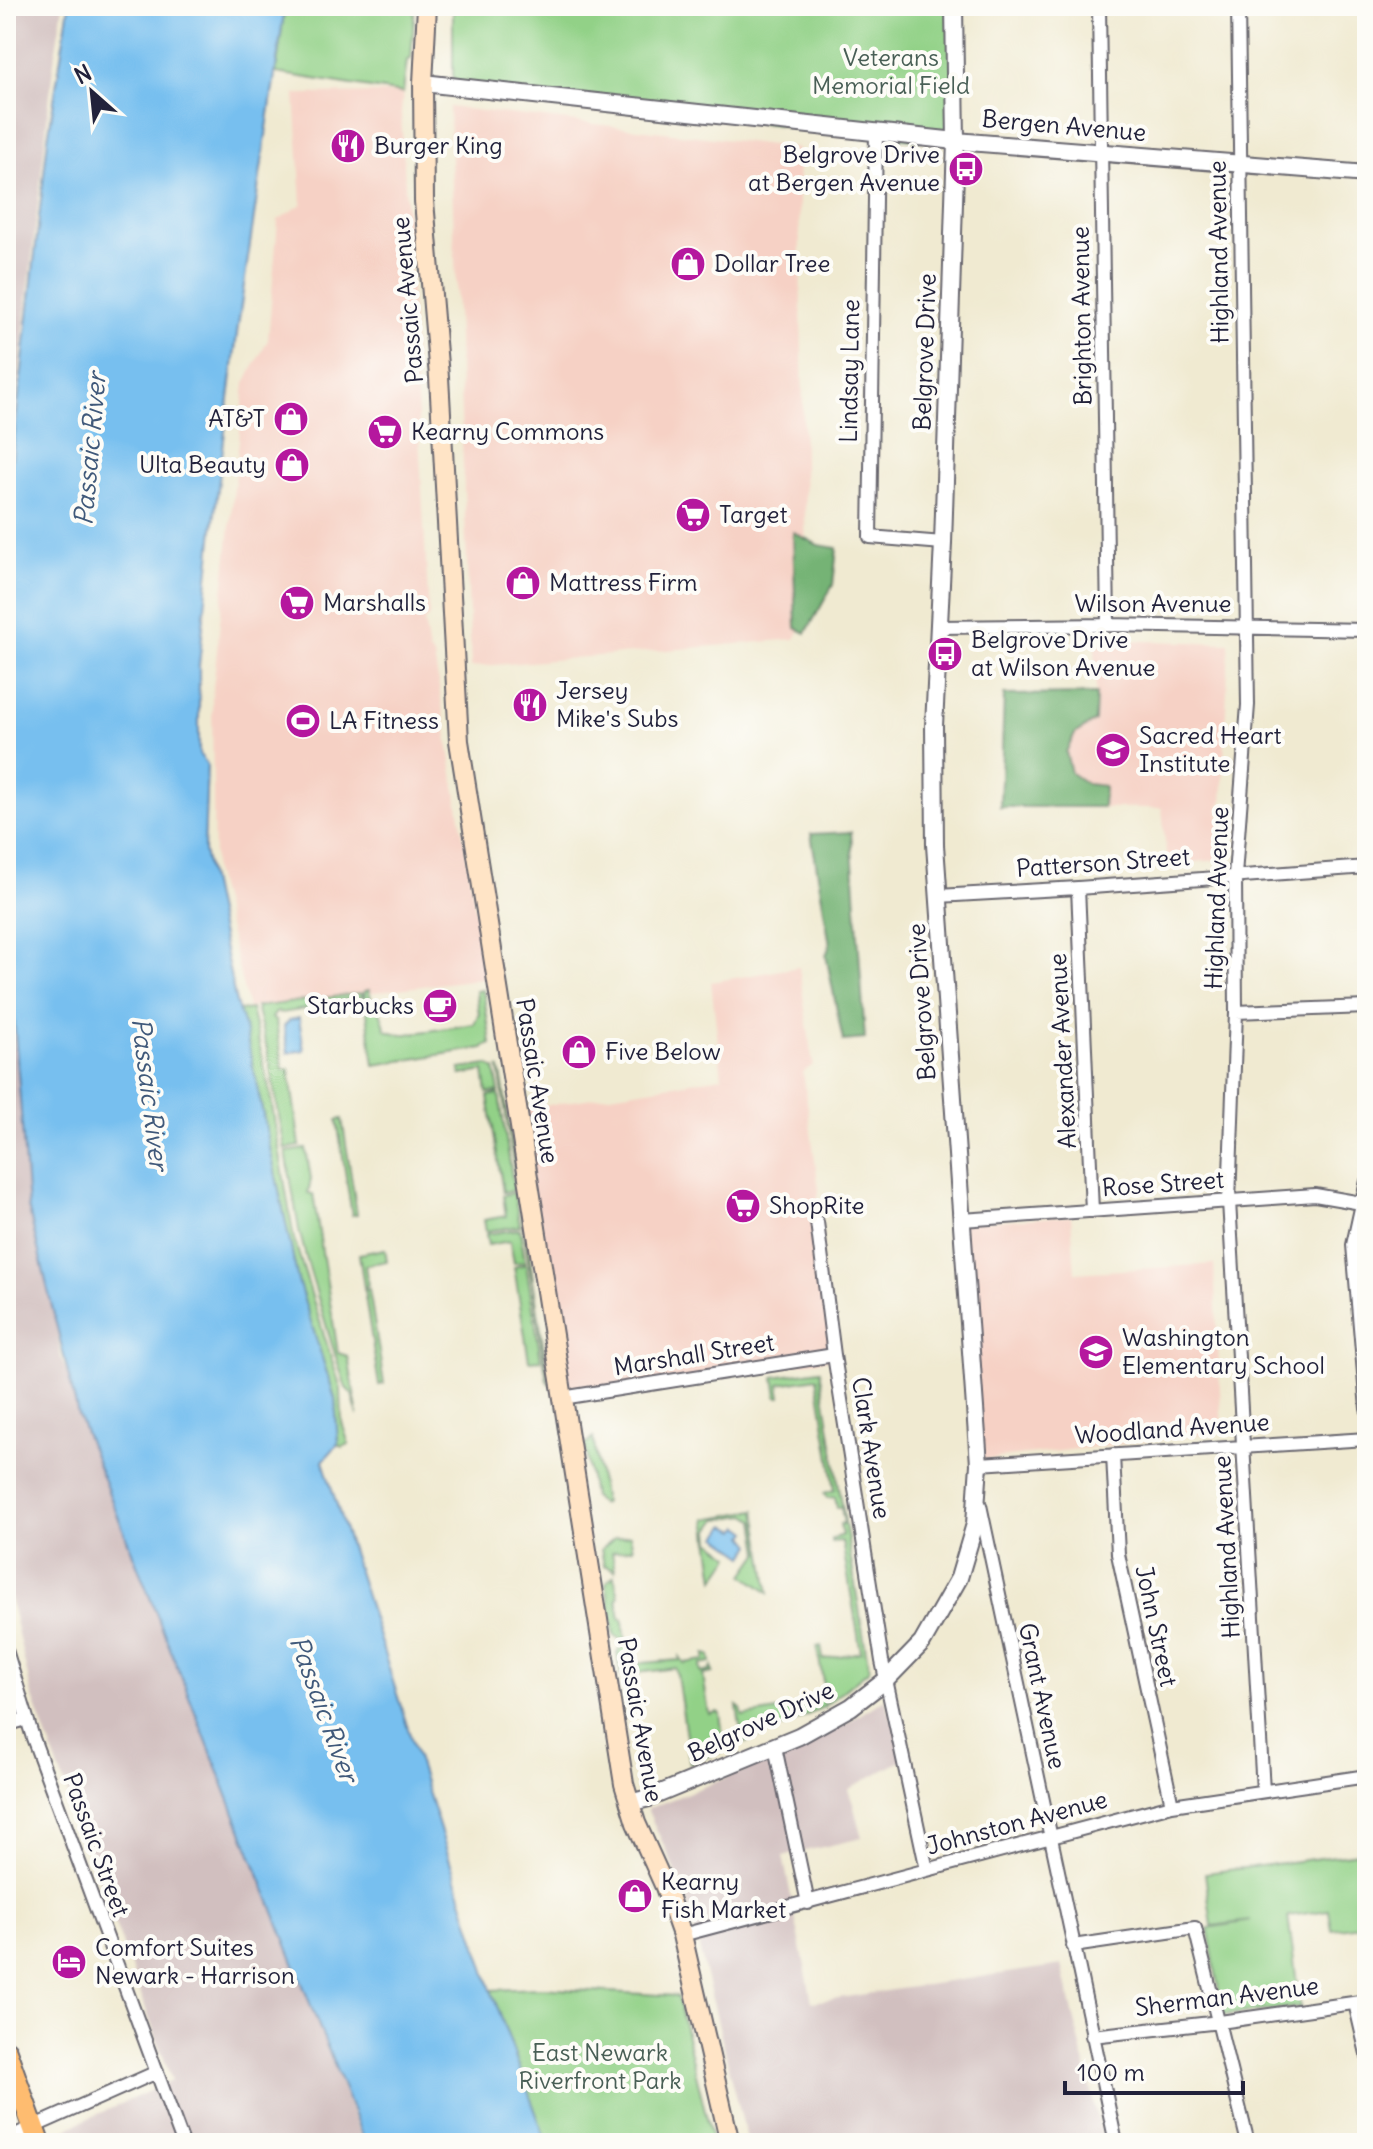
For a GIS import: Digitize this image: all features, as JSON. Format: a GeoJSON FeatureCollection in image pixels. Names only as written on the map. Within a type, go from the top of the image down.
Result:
{"type":"FeatureCollection","features":[{"type":"Feature","properties":{"kind":"main road","name":"Passaic Avenue"},"geometry":{"type":"LineString","coordinates":[[427,6],[423,83],[424,201],[439,377],[459,741],[624,1784],[636,1823],[665,1887],[682,1935],[730,2143]]}},
{"type":"Feature","properties":{"kind":"main road"},"geometry":{"type":"LineString","coordinates":[[6,2051],[36,2135]]}},
{"type":"Feature","properties":{"kind":"street","name":"Belgrove Drive"},"geometry":{"type":"LineString","coordinates":[[629,1803],[649,1798],[775,1747],[851,1707],[886,1680],[922,1643],[959,1578],[975,1524],[979,1464],[935,845],[934,726],[956,141],[954,6]]}},
{"type":"Feature","properties":{"kind":"street","name":"Brighton Avenue"},"geometry":{"type":"LineString","coordinates":[[1099,6],[1108,625]]}},
{"type":"Feature","properties":{"kind":"street","name":"Highland Avenue"},"geometry":{"type":"LineString","coordinates":[[1238,6],[1248,626],[1246,757],[1235,875],[1236,1012],[1229,1201],[1263,1791]]}},
{"type":"Feature","properties":{"kind":"street","name":"Bergen Avenue"},"geometry":{"type":"LineString","coordinates":[[423,83],[956,141],[1367,174]]}},
{"type":"Feature","properties":{"kind":"street","name":"Lindsay Lane"},"geometry":{"type":"LineString","coordinates":[[876,132],[870,537],[943,543]]}},
{"type":"Feature","properties":{"kind":"street","name":"Wilson Avenue"},"geometry":{"type":"LineString","coordinates":[[939,627],[1108,625],[1367,630]]}},
{"type":"Feature","properties":{"kind":"street","name":"Patterson Street"},"geometry":{"type":"LineString","coordinates":[[938,896],[1367,867]]}},
{"type":"Feature","properties":{"kind":"street","name":"Alexander Avenue"},"geometry":{"type":"LineString","coordinates":[[1078,888],[1092,1211]]}},
{"type":"Feature","properties":{"kind":"street"},"geometry":{"type":"LineString","coordinates":[[1236,1012],[1367,1007]]}},
{"type":"Feature","properties":{"kind":"street"},"geometry":{"type":"LineString","coordinates":[[1367,1181],[1365,1204],[1353,1245],[1367,1409]]}},
{"type":"Feature","properties":{"kind":"street","name":"Rose Street"},"geometry":{"type":"LineString","coordinates":[[962,1220],[1315,1195],[1365,1204]]}},
{"type":"Feature","properties":{"kind":"street","name":"Clark Avenue"},"geometry":{"type":"LineString","coordinates":[[817,1222],[834,1355],[886,1680],[927,1870]]}},
{"type":"Feature","properties":{"kind":"street","name":"Marshall Street"},"geometry":{"type":"LineString","coordinates":[[562,1398],[834,1355]]}},
{"type":"Feature","properties":{"kind":"street","name":"Woodland Avenue"},"geometry":{"type":"LineString","coordinates":[[979,1464],[1367,1439]]}},
{"type":"Feature","properties":{"kind":"street","name":"John Street"},"geometry":{"type":"LineString","coordinates":[[1113,1455],[1118,1554],[1172,1805]]}},
{"type":"Feature","properties":{"kind":"street","name":"Grant Avenue"},"geometry":{"type":"LineString","coordinates":[[977,1491],[1116,2143]]}},
{"type":"Feature","properties":{"kind":"street","name":"Passaic Street"},"geometry":{"type":"LineString","coordinates":[[6,1650],[26,1719],[183,2143]]}},
{"type":"Feature","properties":{"kind":"street"},"geometry":{"type":"LineString","coordinates":[[6,1725],[26,1719]]}},
{"type":"Feature","properties":{"kind":"street"},"geometry":{"type":"LineString","coordinates":[[775,1747],[808,1903]]}},
{"type":"Feature","properties":{"kind":"street","name":"Johnston Avenue"},"geometry":{"type":"LineString","coordinates":[[682,1935],[1172,1805],[1367,1776]]}},
{"type":"Feature","properties":{"kind":"street"},"geometry":{"type":"LineString","coordinates":[[1073,1946],[1195,1928],[1248,2143]]}},
{"type":"Feature","properties":{"kind":"street"},"geometry":{"type":"LineString","coordinates":[[1361,2002],[1367,2054]]}},
{"type":"Feature","properties":{"kind":"street","name":"Sherman Avenue"},"geometry":{"type":"LineString","coordinates":[[1092,2036],[1361,2002]]}},
{"type":"Feature","properties":{"kind":"street"},"geometry":{"type":"LineString","coordinates":[[6,2139],[36,2135],[157,2072]]}},
{"type":"Feature","properties":{"kind":"shaded area"},"geometry":{"type":"Polygon","coordinates":[[[6,6],[63,6],[53,67],[6,489],[6,6]]]}},
{"type":"Feature","properties":{"kind":"shaded area"},"geometry":{"type":"Polygon","coordinates":[[[403,93],[401,113],[429,616],[424,621],[429,651],[434,656],[486,978],[248,1008],[214,870],[212,698],[245,383],[268,340],[278,220],[302,204],[295,94],[403,93]]]}},
{"type":"Feature","properties":{"kind":"shaded area"},"geometry":{"type":"Polygon","coordinates":[[[449,107],[798,148],[807,618],[795,639],[471,667],[449,107]]]}},
{"type":"Feature","properties":{"kind":"shaded area","name":"Sacred Heart Institute"},"geometry":{"type":"Polygon","coordinates":[[[1095,640],[1229,643],[1222,805],[1219,805],[1221,860],[1167,864],[1162,808],[1000,807],[1004,695],[1096,694],[1095,640]]]}},
{"type":"Feature","properties":{"kind":"shaded area"},"geometry":{"type":"Polygon","coordinates":[[[799,967],[813,1065],[803,1072],[819,1190],[814,1222],[837,1358],[564,1401],[518,1110],[722,1077],[711,982],[799,967]]]}},
{"type":"Feature","properties":{"kind":"shaded area"},"geometry":{"type":"Polygon","coordinates":[[[6,971],[23,1122],[61,1358],[363,2143],[70,2143],[65,2129],[172,2081],[32,1695],[6,1581],[6,971]]]}},
{"type":"Feature","properties":{"kind":"shaded area","name":"Washington Elementary School"},"geometry":{"type":"Polygon","coordinates":[[[1071,1216],[1075,1273],[1214,1264],[1222,1432],[983,1460],[962,1223],[1071,1216]]]}},
{"type":"Feature","properties":{"kind":"shaded area"},"geometry":{"type":"Polygon","coordinates":[[[885,1699],[906,1758],[849,1789],[862,1838],[783,1856],[812,2002],[1062,1965],[1103,2143],[748,2143],[685,1891],[647,1809],[769,1761],[839,1728],[885,1699]]]}},
{"type":"Feature","properties":{"kind":"green space"},"geometry":{"type":"Polygon","coordinates":[[[285,6],[415,6],[411,59],[407,60],[403,93],[276,73],[285,6]]]}},
{"type":"Feature","properties":{"kind":"green space","name":"Veterans Memorial Field"},"geometry":{"type":"Polygon","coordinates":[[[453,6],[955,6],[958,145],[453,88],[453,6]]]}},
{"type":"Feature","properties":{"kind":"green space"},"geometry":{"type":"Polygon","coordinates":[[[793,532],[818,545],[837,548],[833,585],[806,633],[796,628],[793,532]]]}},
{"type":"Feature","properties":{"kind":"green space"},"geometry":{"type":"Polygon","coordinates":[[[1096,694],[1095,721],[1075,734],[1066,752],[1071,773],[1087,784],[1104,786],[1103,807],[1000,807],[1004,695],[1096,694]]]}},
{"type":"Feature","properties":{"kind":"green space"},"geometry":{"type":"Polygon","coordinates":[[[851,832],[865,1039],[843,1041],[826,955],[830,945],[811,834],[851,832]]]}},
{"type":"Feature","properties":{"kind":"green space"},"geometry":{"type":"Polygon","coordinates":[[[369,990],[372,1002],[378,1005],[386,1030],[401,1035],[474,1024],[479,1014],[476,991],[483,990],[491,1044],[483,1048],[374,1065],[364,991],[369,990]]]}},
{"type":"Feature","properties":{"kind":"green space"},"geometry":{"type":"Polygon","coordinates":[[[362,993],[363,997],[319,1004],[319,1007],[277,1011],[272,1018],[276,1022],[283,1069],[289,1069],[300,1146],[285,1149],[256,1007],[362,993]]]}},
{"type":"Feature","properties":{"kind":"green space"},"geometry":{"type":"Polygon","coordinates":[[[251,1009],[269,1087],[294,1239],[341,1389],[342,1423],[349,1444],[342,1447],[338,1444],[335,1399],[298,1281],[245,1029],[238,1011],[251,1009]]]}},
{"type":"Feature","properties":{"kind":"green space"},"geometry":{"type":"Polygon","coordinates":[[[488,1065],[495,1069],[499,1092],[487,1093],[484,1071],[461,1075],[460,1069],[488,1065]]]}},
{"type":"Feature","properties":{"kind":"green space"},"geometry":{"type":"Polygon","coordinates":[[[499,1067],[501,1073],[549,1383],[547,1381],[499,1067]]]}},
{"type":"Feature","properties":{"kind":"green space"},"geometry":{"type":"Polygon","coordinates":[[[499,1094],[514,1190],[503,1192],[488,1096],[499,1094]]]}},
{"type":"Feature","properties":{"kind":"green space"},"geometry":{"type":"Polygon","coordinates":[[[342,1119],[357,1214],[352,1215],[337,1120],[342,1119]]]}},
{"type":"Feature","properties":{"kind":"green space"},"geometry":{"type":"Polygon","coordinates":[[[306,1149],[311,1179],[308,1193],[313,1194],[338,1353],[348,1356],[358,1416],[332,1345],[299,1230],[286,1152],[306,1149]]]}},
{"type":"Feature","properties":{"kind":"green space"},"geometry":{"type":"Polygon","coordinates":[[[514,1193],[520,1226],[486,1231],[484,1220],[506,1216],[503,1195],[514,1193]]]}},
{"type":"Feature","properties":{"kind":"green space"},"geometry":{"type":"Polygon","coordinates":[[[520,1229],[525,1262],[514,1263],[510,1241],[488,1245],[486,1234],[520,1229]]]}},
{"type":"Feature","properties":{"kind":"green space"},"geometry":{"type":"Polygon","coordinates":[[[385,1249],[387,1261],[365,1265],[368,1286],[364,1287],[359,1254],[385,1249]]]}},
{"type":"Feature","properties":{"kind":"green space"},"geometry":{"type":"Polygon","coordinates":[[[526,1264],[541,1360],[529,1361],[514,1267],[526,1264]]]}},
{"type":"Feature","properties":{"kind":"green space"},"geometry":{"type":"Polygon","coordinates":[[[369,1289],[384,1384],[379,1385],[364,1290],[369,1289]]]}},
{"type":"Feature","properties":{"kind":"green space"},"geometry":{"type":"Polygon","coordinates":[[[820,1370],[869,1670],[827,1704],[817,1647],[821,1646],[823,1659],[861,1652],[842,1541],[832,1542],[832,1539],[842,1535],[840,1524],[844,1523],[835,1497],[827,1498],[824,1493],[835,1490],[817,1378],[779,1384],[781,1397],[777,1397],[774,1377],[820,1370]]]}},
{"type":"Feature","properties":{"kind":"green space"},"geometry":{"type":"Polygon","coordinates":[[[593,1437],[602,1504],[593,1497],[585,1445],[593,1437]]]}},
{"type":"Feature","properties":{"kind":"green space"},"geometry":{"type":"Polygon","coordinates":[[[756,1510],[769,1593],[744,1575],[760,1552],[755,1520],[747,1515],[718,1519],[710,1530],[711,1541],[731,1556],[715,1579],[706,1519],[756,1510]]]}},
{"type":"Feature","properties":{"kind":"green space"},"geometry":{"type":"Polygon","coordinates":[[[630,1535],[633,1548],[612,1552],[615,1570],[604,1565],[601,1549],[615,1538],[630,1535]]]}},
{"type":"Feature","properties":{"kind":"green space"},"geometry":{"type":"Polygon","coordinates":[[[614,1575],[626,1642],[614,1635],[606,1583],[614,1575]]]}},
{"type":"Feature","properties":{"kind":"green space"},"geometry":{"type":"Polygon","coordinates":[[[627,1645],[630,1664],[680,1660],[680,1657],[684,1663],[705,1660],[705,1654],[710,1655],[711,1663],[700,1665],[701,1673],[710,1671],[712,1667],[713,1673],[703,1675],[709,1714],[720,1714],[725,1750],[690,1763],[676,1668],[621,1675],[617,1653],[627,1645]]]}},
{"type":"Feature","properties":{"kind":"green space"},"geometry":{"type":"Polygon","coordinates":[[[821,1694],[825,1706],[746,1742],[742,1738],[737,1706],[743,1716],[752,1715],[810,1706],[809,1696],[821,1694]]]}},
{"type":"Feature","properties":{"kind":"green space"},"geometry":{"type":"Polygon","coordinates":[[[1367,1852],[1367,1925],[1332,1930],[1329,1910],[1288,1916],[1300,2007],[1223,2015],[1208,1928],[1250,1921],[1212,1926],[1205,1873],[1367,1852]]]}},
{"type":"Feature","properties":{"kind":"green space","name":"East Newark Riverfront Park"},"geometry":{"type":"Polygon","coordinates":[[[540,1988],[677,1996],[713,2143],[547,2143],[491,1990],[540,1988]]]}},
{"type":"Feature","properties":{"kind":"water","name":"Passaic River"},"geometry":{"type":"Polygon","coordinates":[[[69,6],[285,6],[238,326],[199,665],[199,754],[207,764],[204,851],[298,1281],[335,1399],[338,1444],[323,1461],[491,1990],[547,2143],[365,2143],[78,1415],[28,1207],[6,912],[6,511],[48,138],[69,6]]]}},
{"type":"Feature","properties":{"kind":"water"},"geometry":{"type":"Polygon","coordinates":[[[299,1018],[304,1050],[288,1053],[284,1026],[290,1020],[299,1018]]]}},
{"type":"Feature","properties":{"kind":"water"},"geometry":{"type":"Polygon","coordinates":[[[726,1525],[737,1530],[740,1526],[748,1532],[745,1536],[752,1545],[745,1556],[718,1537],[726,1525]]]}},
{"type":"Feature","properties":{"kind":"place","name":"Burger King"},"geometry":{"type":"Point","coordinates":[348,146]}},
{"type":"Feature","properties":{"kind":"place","name":"Belgrove Drive at Bergen Avenue"},"geometry":{"type":"Point","coordinates":[966,169]}},
{"type":"Feature","properties":{"kind":"place","name":"Dollar Tree"},"geometry":{"type":"Point","coordinates":[688,264]}},
{"type":"Feature","properties":{"kind":"place","name":"AT&T"},"geometry":{"type":"Point","coordinates":[291,419]}},
{"type":"Feature","properties":{"kind":"place","name":"Kearny Commons"},"geometry":{"type":"Point","coordinates":[385,432]}},
{"type":"Feature","properties":{"kind":"place","name":"Ulta Beauty"},"geometry":{"type":"Point","coordinates":[292,465]}},
{"type":"Feature","properties":{"kind":"place","name":"Target"},"geometry":{"type":"Point","coordinates":[693,515]}},
{"type":"Feature","properties":{"kind":"place","name":"Mattress Firm"},"geometry":{"type":"Point","coordinates":[523,583]}},
{"type":"Feature","properties":{"kind":"place","name":"Marshalls"},"geometry":{"type":"Point","coordinates":[297,603]}},
{"type":"Feature","properties":{"kind":"place","name":"Belgrove Drive at Wilson Avenue"},"geometry":{"type":"Point","coordinates":[945,654]}},
{"type":"Feature","properties":{"kind":"place","name":"Jersey Mike's Subs"},"geometry":{"type":"Point","coordinates":[530,705]}},
{"type":"Feature","properties":{"kind":"place","name":"LA Fitness"},"geometry":{"type":"Point","coordinates":[303,721]}},
{"type":"Feature","properties":{"kind":"place","name":"Sacred Heart Institute"},"geometry":{"type":"Point","coordinates":[1113,750]}},
{"type":"Feature","properties":{"kind":"place","name":"Starbucks"},"geometry":{"type":"Point","coordinates":[440,1006]}},
{"type":"Feature","properties":{"kind":"place","name":"Five Below"},"geometry":{"type":"Point","coordinates":[579,1052]}},
{"type":"Feature","properties":{"kind":"place","name":"ShopRite"},"geometry":{"type":"Point","coordinates":[743,1206]}},
{"type":"Feature","properties":{"kind":"place","name":"Washington Elementary School"},"geometry":{"type":"Point","coordinates":[1096,1352]}},
{"type":"Feature","properties":{"kind":"place","name":"Kearny Fish Market"},"geometry":{"type":"Point","coordinates":[635,1896]}},
{"type":"Feature","properties":{"kind":"place","name":"Comfort Suites Newark - Harrison"},"geometry":{"type":"Point","coordinates":[69,1962]}}]}
